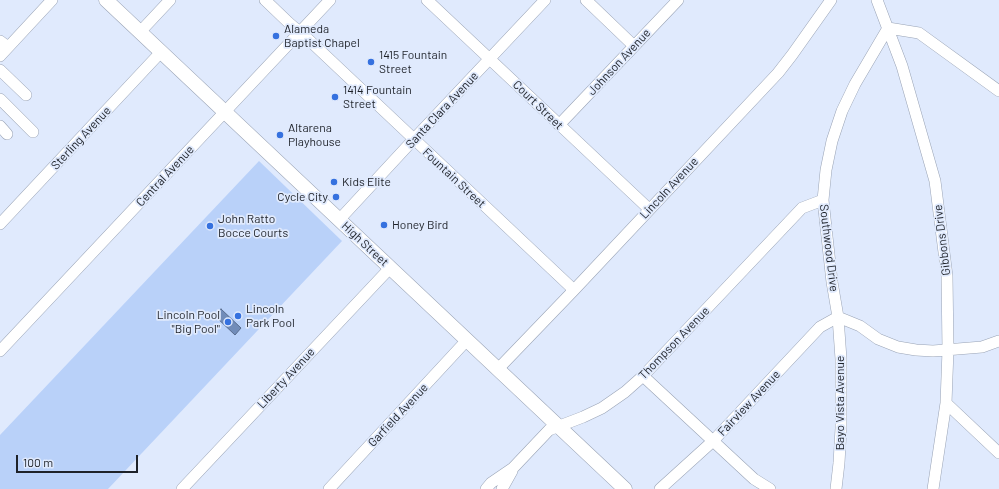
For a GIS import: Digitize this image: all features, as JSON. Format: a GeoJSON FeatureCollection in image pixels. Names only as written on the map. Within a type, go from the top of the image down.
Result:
{"type":"FeatureCollection","features":[{"type":"Feature","properties":{"kind":"main road","name":"High Street"},"geometry":{"type":"LineString","coordinates":[[106,0],[625,489]]}},
{"type":"Feature","properties":{"kind":"street"},"geometry":{"type":"LineString","coordinates":[[3,48],[52,0]]}},
{"type":"Feature","properties":{"kind":"street"},"geometry":{"type":"LineString","coordinates":[[140,32],[170,0]]}},
{"type":"Feature","properties":{"kind":"street","name":"Fountain Street"},"geometry":{"type":"LineString","coordinates":[[265,0],[574,290]]}},
{"type":"Feature","properties":{"kind":"street","name":"Central Avenue"},"geometry":{"type":"LineString","coordinates":[[0,351],[330,0]]}},
{"type":"Feature","properties":{"kind":"street","name":"Court Street"},"geometry":{"type":"LineString","coordinates":[[427,0],[649,209]]}},
{"type":"Feature","properties":{"kind":"street","name":"Santa Clara Avenue"},"geometry":{"type":"LineString","coordinates":[[339,220],[545,0]]}},
{"type":"Feature","properties":{"kind":"street"},"geometry":{"type":"LineString","coordinates":[[586,0],[634,46]]}},
{"type":"Feature","properties":{"kind":"street","name":"Johnson Avenue"},"geometry":{"type":"LineString","coordinates":[[559,125],[678,0]]}},
{"type":"Feature","properties":{"kind":"street","name":"Lincoln Avenue"},"geometry":{"type":"LineString","coordinates":[[498,370],[778,73],[831,0]]}},
{"type":"Feature","properties":{"kind":"street","name":"Gibbons Drive"},"geometry":{"type":"LineString","coordinates":[[877,0],[902,66],[934,181],[947,276],[948,350],[946,403],[933,489]]}},
{"type":"Feature","properties":{"kind":"street"},"geometry":{"type":"LineString","coordinates":[[888,28],[919,33],[999,91]]}},
{"type":"Feature","properties":{"kind":"street","name":"Southwood Drive"},"geometry":{"type":"LineString","coordinates":[[838,317],[823,200],[826,170],[832,142],[842,111],[855,84],[888,28]]}},
{"type":"Feature","properties":{"kind":"street","name":"Sterling Avenue"},"geometry":{"type":"LineString","coordinates":[[0,224],[161,52]]}},
{"type":"Feature","properties":{"kind":"street"},"geometry":{"type":"LineString","coordinates":[[0,70],[26,95]]}},
{"type":"Feature","properties":{"kind":"street"},"geometry":{"type":"LineString","coordinates":[[0,99],[32,132]]}},
{"type":"Feature","properties":{"kind":"street","name":"Thompson Avenue"},"geometry":{"type":"LineString","coordinates":[[486,489],[491,483],[513,468],[547,431],[602,408],[625,392],[644,376],[802,208],[823,200]]}},
{"type":"Feature","properties":{"kind":"street","name":"Liberty Avenue"},"geometry":{"type":"LineString","coordinates":[[182,489],[390,268]]}},
{"type":"Feature","properties":{"kind":"street"},"geometry":{"type":"LineString","coordinates":[[838,317],[860,326],[878,339],[898,347],[916,350],[933,351],[982,347],[999,341]]}},
{"type":"Feature","properties":{"kind":"street","name":"Fairview Avenue"},"geometry":{"type":"LineString","coordinates":[[660,489],[713,441],[820,327],[838,317]]}},
{"type":"Feature","properties":{"kind":"street","name":"Bayo Vista Avenue"},"geometry":{"type":"LineString","coordinates":[[836,489],[839,464],[841,406],[838,317]]}},
{"type":"Feature","properties":{"kind":"street","name":"Garfield Avenue"},"geometry":{"type":"LineString","coordinates":[[329,489],[467,340]]}},
{"type":"Feature","properties":{"kind":"street"},"geometry":{"type":"LineString","coordinates":[[644,376],[754,480],[770,489]]}},
{"type":"Feature","properties":{"kind":"street"},"geometry":{"type":"LineString","coordinates":[[946,403],[999,453]]}},
{"type":"Feature","properties":{"kind":"street","name":"Thompson Avenue"},"geometry":{"type":"LineString","coordinates":[[502,489],[513,468]]}},
{"type":"Feature","properties":{"kind":"shaded area"},"geometry":{"type":"Polygon","coordinates":[[[259,161],[342,241],[108,489],[0,489],[0,435],[259,161]]]}},
{"type":"Feature","properties":{"kind":"shaded area","name":"Lincoln Pool \"Big Pool\""},"geometry":{"type":"Polygon","coordinates":[[[221,309],[241,328],[235,335],[215,316],[221,309]]]}},
{"type":"Feature","properties":{"kind":"place","name":"Alameda Baptist Chapel"},"geometry":{"type":"Point","coordinates":[276,36]}},
{"type":"Feature","properties":{"kind":"place","name":"1415 Fountain Street"},"geometry":{"type":"Point","coordinates":[371,62]}},
{"type":"Feature","properties":{"kind":"place","name":"1414 Fountain Street"},"geometry":{"type":"Point","coordinates":[335,97]}},
{"type":"Feature","properties":{"kind":"place","name":"Altarena Playhouse"},"geometry":{"type":"Point","coordinates":[280,135]}},
{"type":"Feature","properties":{"kind":"place","name":"Kids Elite"},"geometry":{"type":"Point","coordinates":[334,182]}},
{"type":"Feature","properties":{"kind":"place","name":"Cycle City"},"geometry":{"type":"Point","coordinates":[336,197]}},
{"type":"Feature","properties":{"kind":"place","name":"Honey Bird"},"geometry":{"type":"Point","coordinates":[384,225]}},
{"type":"Feature","properties":{"kind":"place","name":"John Ratto Bocce Courts"},"geometry":{"type":"Point","coordinates":[210,226]}},
{"type":"Feature","properties":{"kind":"place","name":"Lincoln Park Pool"},"geometry":{"type":"Point","coordinates":[238,316]}},
{"type":"Feature","properties":{"kind":"place","name":"Lincoln Pool \"Big Pool\""},"geometry":{"type":"Point","coordinates":[228,322]}}]}
